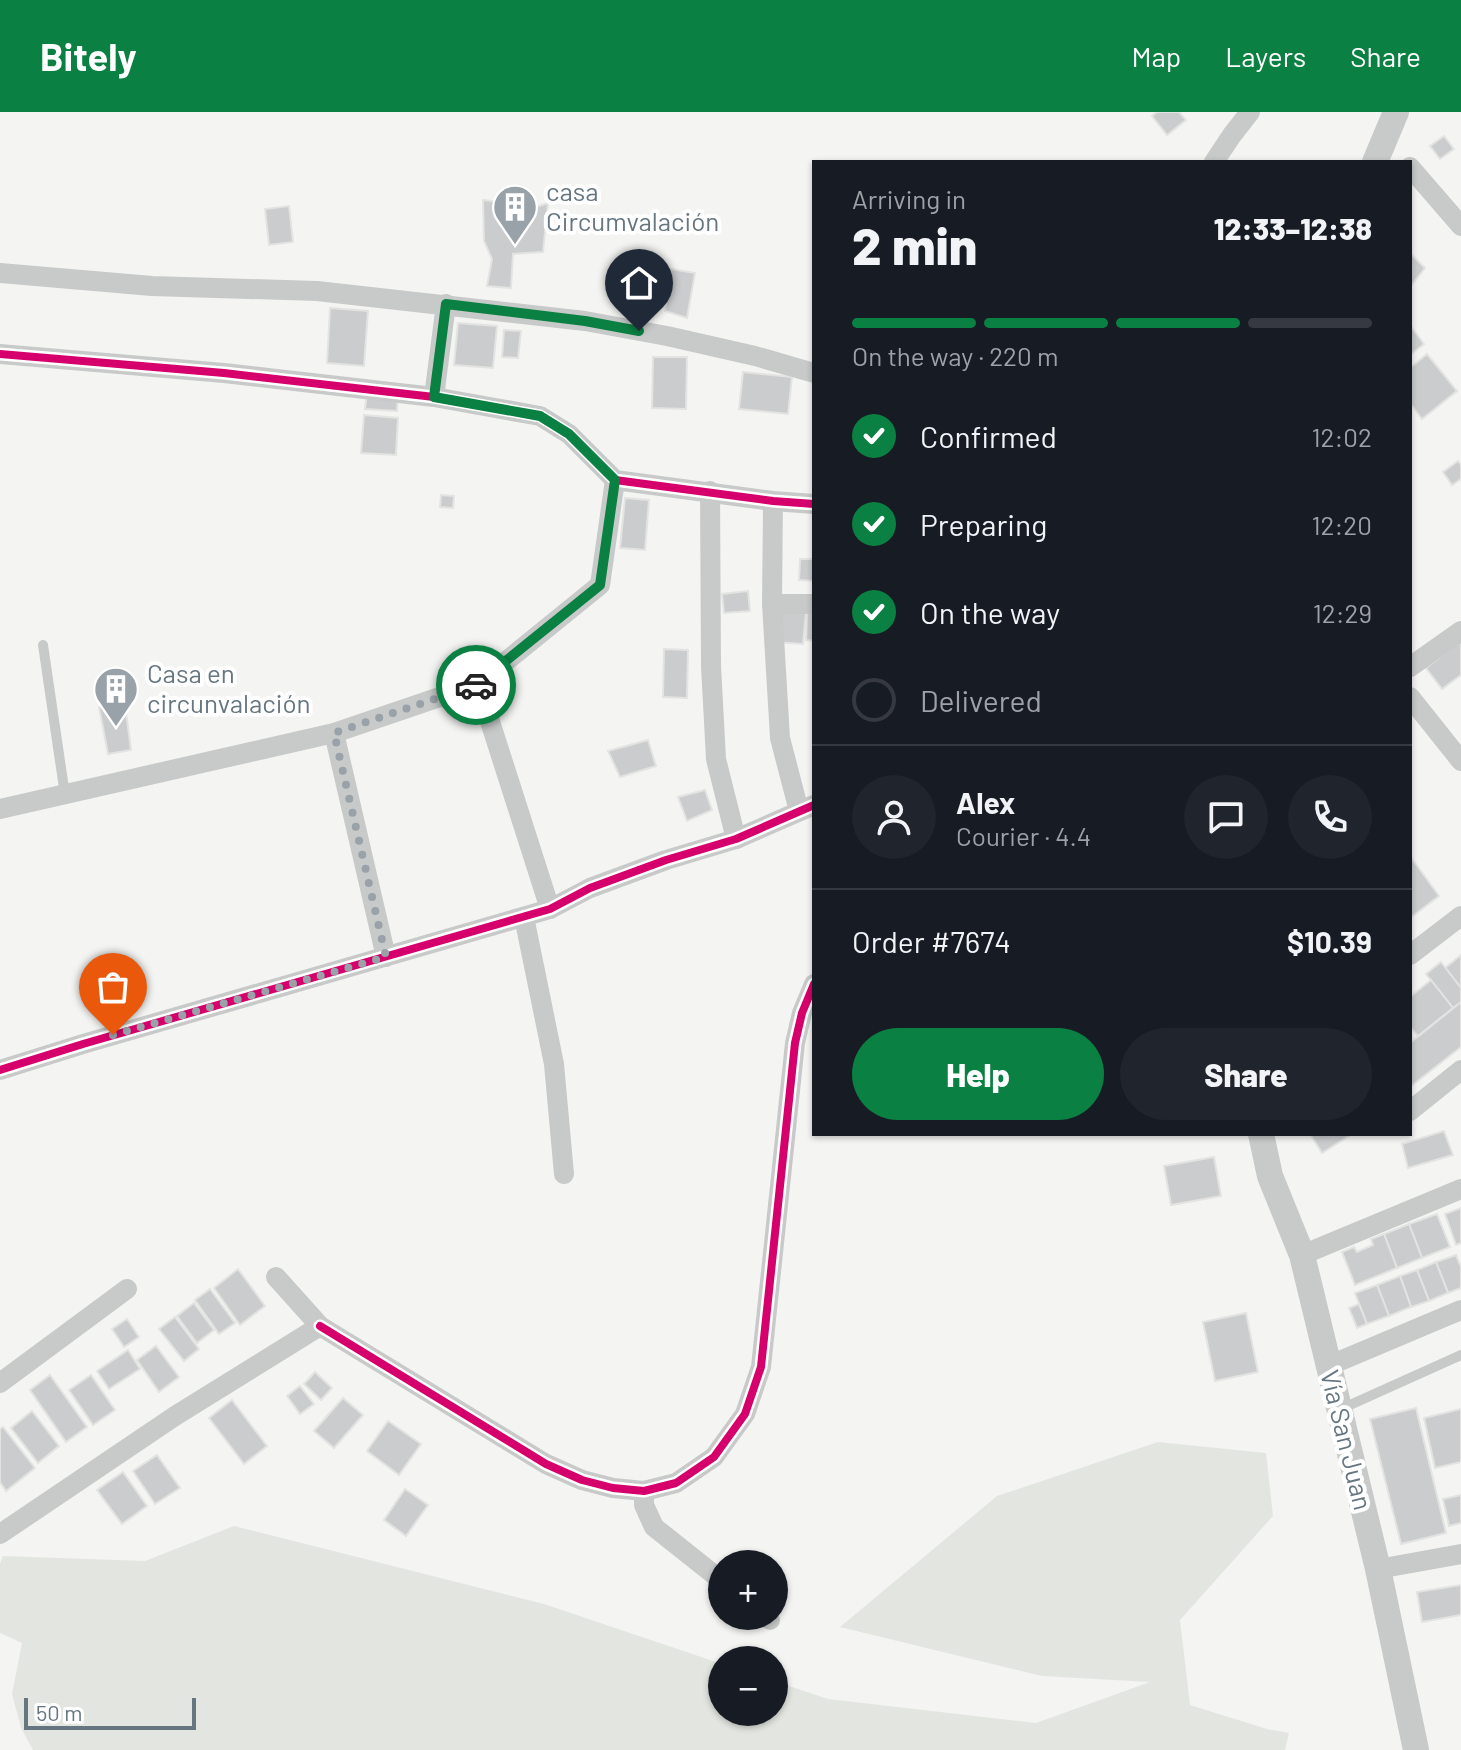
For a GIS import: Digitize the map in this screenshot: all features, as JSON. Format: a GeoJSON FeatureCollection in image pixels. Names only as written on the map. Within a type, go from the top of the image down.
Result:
{"type":"FeatureCollection","features":[{"type":"Feature","properties":{"kind":"street"},"geometry":{"type":"LineString","coordinates":[[1215,160],[1250,112]]}},
{"type":"Feature","properties":{"kind":"street"},"geometry":{"type":"LineString","coordinates":[[1396,112],[1380,150],[1402,160]]}},
{"type":"Feature","properties":{"kind":"street"},"geometry":{"type":"LineString","coordinates":[[1412,169],[1461,226]]}},
{"type":"Feature","properties":{"kind":"street"},"geometry":{"type":"LineString","coordinates":[[0,273],[152,286],[317,291],[585,321],[667,336],[812,372]]}},
{"type":"Feature","properties":{"kind":"street"},"geometry":{"type":"LineString","coordinates":[[434,397],[446,304]]}},
{"type":"Feature","properties":{"kind":"street"},"geometry":{"type":"LineString","coordinates":[[0,354],[224,373],[434,397],[540,416],[569,434],[615,480],[812,504]]}},
{"type":"Feature","properties":{"kind":"street"},"geometry":{"type":"LineString","coordinates":[[0,809],[334,733],[478,684],[600,585],[615,480]]}},
{"type":"Feature","properties":{"kind":"street"},"geometry":{"type":"LineString","coordinates":[[710,491],[711,666],[716,759],[736,839]]}},
{"type":"Feature","properties":{"kind":"street"},"geometry":{"type":"LineString","coordinates":[[0,1070],[550,909],[615,878],[736,839],[806,808],[780,738],[772,604],[773,501]]}},
{"type":"Feature","properties":{"kind":"street"},"geometry":{"type":"LineString","coordinates":[[772,604],[812,604]]}},
{"type":"Feature","properties":{"kind":"street"},"geometry":{"type":"LineString","coordinates":[[1412,666],[1461,631]]}},
{"type":"Feature","properties":{"kind":"street"},"geometry":{"type":"LineString","coordinates":[[478,684],[550,909]]}},
{"type":"Feature","properties":{"kind":"street"},"geometry":{"type":"LineString","coordinates":[[1412,700],[1461,761]]}},
{"type":"Feature","properties":{"kind":"street"},"geometry":{"type":"LineString","coordinates":[[334,733],[386,957]]}},
{"type":"Feature","properties":{"kind":"street"},"geometry":{"type":"LineString","coordinates":[[1412,953],[1461,916]]}},
{"type":"Feature","properties":{"kind":"street"},"geometry":{"type":"LineString","coordinates":[[524,917],[554,1064],[564,1174]]}},
{"type":"Feature","properties":{"kind":"street"},"geometry":{"type":"LineString","coordinates":[[276,1277],[320,1326],[546,1464],[582,1480],[613,1488],[644,1491],[676,1483],[714,1457],[745,1414],[761,1367],[795,1043],[812,989]]}},
{"type":"Feature","properties":{"kind":"street"},"geometry":{"type":"LineString","coordinates":[[1412,1109],[1461,1070]]}},
{"type":"Feature","properties":{"kind":"street","name":"Vía San Juan"},"geometry":{"type":"LineString","coordinates":[[1261,1136],[1270,1176],[1302,1255],[1378,1569],[1416,1750]]}},
{"type":"Feature","properties":{"kind":"street"},"geometry":{"type":"LineString","coordinates":[[1302,1255],[1461,1189]]}},
{"type":"Feature","properties":{"kind":"street"},"geometry":{"type":"LineString","coordinates":[[0,1383],[127,1289]]}},
{"type":"Feature","properties":{"kind":"street"},"geometry":{"type":"LineString","coordinates":[[1328,1366],[1461,1310]]}},
{"type":"Feature","properties":{"kind":"street"},"geometry":{"type":"LineString","coordinates":[[0,1534],[175,1416],[320,1326]]}},
{"type":"Feature","properties":{"kind":"street"},"geometry":{"type":"LineString","coordinates":[[644,1491],[644,1505],[654,1527],[708,1570]]}},
{"type":"Feature","properties":{"kind":"street"},"geometry":{"type":"LineString","coordinates":[[1378,1569],[1461,1554]]}},
{"type":"Feature","properties":{"kind":"lane"},"geometry":{"type":"LineString","coordinates":[[43,645],[65,795]]}},
{"type":"Feature","properties":{"kind":"lane"},"geometry":{"type":"LineString","coordinates":[[1340,1409],[1461,1355]]}},
{"type":"Feature","properties":{"kind":"shaded area"},"geometry":{"type":"Polygon","coordinates":[[[1158,1442],[1266,1453],[1273,1516],[1180,1620],[1190,1705],[1289,1733],[1285,1750],[33,1750],[21,1728],[12,1694],[22,1643],[0,1633],[0,1564],[3,1556],[145,1561],[234,1526],[544,1604],[708,1659],[708,1726],[788,1726],[788,1686],[828,1699],[1036,1723],[1150,1682],[1042,1676],[840,1627],[997,1496],[1158,1442]]]}},
{"type":"Feature","properties":{"kind":"building"},"geometry":{"type":"Polygon","coordinates":[[[1157,112],[1179,112],[1186,120],[1167,135],[1152,116],[1157,112]]]}},
{"type":"Feature","properties":{"kind":"building"},"geometry":{"type":"Polygon","coordinates":[[[1444,136],[1454,149],[1440,159],[1430,146],[1444,136]]]}},
{"type":"Feature","properties":{"kind":"building","name":"casa Circumvalación"},"geometry":{"type":"Polygon","coordinates":[[[483,200],[539,206],[548,203],[543,252],[513,254],[511,288],[487,286],[492,259],[484,241],[483,200]]]}},
{"type":"Feature","properties":{"kind":"building"},"geometry":{"type":"Polygon","coordinates":[[[289,206],[293,242],[269,245],[265,209],[289,206]]]}},
{"type":"Feature","properties":{"kind":"building"},"geometry":{"type":"Polygon","coordinates":[[[1412,255],[1425,268],[1412,284],[1412,255]]]}},
{"type":"Feature","properties":{"kind":"building","name":"casa Circumvalación"},"geometry":{"type":"Polygon","coordinates":[[[671,269],[695,273],[687,318],[665,311],[671,269]]]}},
{"type":"Feature","properties":{"kind":"building"},"geometry":{"type":"Polygon","coordinates":[[[330,308],[368,311],[364,366],[327,363],[330,308]]]}},
{"type":"Feature","properties":{"kind":"building"},"geometry":{"type":"Polygon","coordinates":[[[458,323],[497,326],[493,368],[454,365],[458,323]]]}},
{"type":"Feature","properties":{"kind":"building"},"geometry":{"type":"Polygon","coordinates":[[[1412,328],[1424,344],[1412,353],[1412,328]]]}},
{"type":"Feature","properties":{"kind":"building"},"geometry":{"type":"Polygon","coordinates":[[[504,330],[521,331],[518,358],[502,357],[504,330]]]}},
{"type":"Feature","properties":{"kind":"building"},"geometry":{"type":"Polygon","coordinates":[[[1427,354],[1457,391],[1422,419],[1412,406],[1412,366],[1427,354]]]}},
{"type":"Feature","properties":{"kind":"building"},"geometry":{"type":"Polygon","coordinates":[[[653,357],[687,357],[686,409],[652,408],[653,357]]]}},
{"type":"Feature","properties":{"kind":"building"},"geometry":{"type":"Polygon","coordinates":[[[743,372],[792,377],[788,414],[739,409],[743,372]]]}},
{"type":"Feature","properties":{"kind":"building"},"geometry":{"type":"Polygon","coordinates":[[[367,394],[398,396],[397,411],[365,409],[367,394]]]}},
{"type":"Feature","properties":{"kind":"building"},"geometry":{"type":"Polygon","coordinates":[[[364,415],[398,418],[396,455],[361,453],[364,415]]]}},
{"type":"Feature","properties":{"kind":"building"},"geometry":{"type":"Polygon","coordinates":[[[1458,461],[1461,479],[1452,485],[1443,472],[1458,461]]]}},
{"type":"Feature","properties":{"kind":"building"},"geometry":{"type":"Polygon","coordinates":[[[441,495],[454,496],[453,508],[440,507],[441,495]]]}},
{"type":"Feature","properties":{"kind":"building"},"geometry":{"type":"Polygon","coordinates":[[[625,498],[649,500],[645,550],[620,548],[625,498]]]}},
{"type":"Feature","properties":{"kind":"building"},"geometry":{"type":"Polygon","coordinates":[[[800,559],[812,559],[812,581],[799,580],[800,559]]]}},
{"type":"Feature","properties":{"kind":"building"},"geometry":{"type":"Polygon","coordinates":[[[748,591],[750,611],[724,613],[722,594],[748,591]]]}},
{"type":"Feature","properties":{"kind":"building"},"geometry":{"type":"Polygon","coordinates":[[[779,611],[806,613],[803,644],[776,642],[779,611]]]}},
{"type":"Feature","properties":{"kind":"building"},"geometry":{"type":"Polygon","coordinates":[[[807,612],[812,612],[812,641],[806,640],[807,612]]]}},
{"type":"Feature","properties":{"kind":"building"},"geometry":{"type":"Polygon","coordinates":[[[1461,641],[1461,675],[1442,689],[1426,668],[1461,641]]]}},
{"type":"Feature","properties":{"kind":"building"},"geometry":{"type":"Polygon","coordinates":[[[664,649],[688,650],[687,698],[663,697],[664,649]]]}},
{"type":"Feature","properties":{"kind":"building","name":"Casa en circunvalación"},"geometry":{"type":"Polygon","coordinates":[[[125,704],[131,750],[108,754],[99,707],[125,704]]]}},
{"type":"Feature","properties":{"kind":"building"},"geometry":{"type":"Polygon","coordinates":[[[648,740],[656,766],[620,777],[608,751],[648,740]]]}},
{"type":"Feature","properties":{"kind":"building"},"geometry":{"type":"Polygon","coordinates":[[[705,790],[712,810],[687,821],[678,797],[705,790]]]}},
{"type":"Feature","properties":{"kind":"building"},"geometry":{"type":"Polygon","coordinates":[[[1412,859],[1439,896],[1412,916],[1412,859]]]}},
{"type":"Feature","properties":{"kind":"building"},"geometry":{"type":"Polygon","coordinates":[[[1461,955],[1461,988],[1445,968],[1461,955]]]}},
{"type":"Feature","properties":{"kind":"building"},"geometry":{"type":"Polygon","coordinates":[[[1441,962],[1461,988],[1461,1002],[1453,1008],[1426,974],[1441,962]]]}},
{"type":"Feature","properties":{"kind":"building"},"geometry":{"type":"Polygon","coordinates":[[[1431,980],[1453,1008],[1418,1036],[1412,1028],[1412,995],[1431,980]]]}},
{"type":"Feature","properties":{"kind":"building"},"geometry":{"type":"Polygon","coordinates":[[[1461,1002],[1461,1047],[1412,1085],[1412,1041],[1461,1002]]]}},
{"type":"Feature","properties":{"kind":"building"},"geometry":{"type":"Polygon","coordinates":[[[1444,1131],[1453,1155],[1408,1168],[1402,1144],[1444,1131]]]}},
{"type":"Feature","properties":{"kind":"building"},"geometry":{"type":"Polygon","coordinates":[[[1311,1136],[1349,1136],[1322,1153],[1311,1136]]]}},
{"type":"Feature","properties":{"kind":"building"},"geometry":{"type":"Polygon","coordinates":[[[1214,1157],[1221,1196],[1171,1205],[1164,1166],[1214,1157]]]}},
{"type":"Feature","properties":{"kind":"building"},"geometry":{"type":"Polygon","coordinates":[[[1461,1208],[1461,1243],[1456,1245],[1445,1214],[1461,1208]]]}},
{"type":"Feature","properties":{"kind":"building"},"geometry":{"type":"Polygon","coordinates":[[[1437,1214],[1450,1247],[1422,1258],[1409,1224],[1437,1214]]]}},
{"type":"Feature","properties":{"kind":"building"},"geometry":{"type":"Polygon","coordinates":[[[1409,1224],[1422,1258],[1397,1268],[1384,1234],[1409,1224]]]}},
{"type":"Feature","properties":{"kind":"building"},"geometry":{"type":"Polygon","coordinates":[[[1384,1234],[1397,1268],[1355,1285],[1342,1252],[1354,1247],[1357,1252],[1373,1245],[1371,1239],[1384,1234]]]}},
{"type":"Feature","properties":{"kind":"building"},"geometry":{"type":"Polygon","coordinates":[[[1456,1255],[1461,1267],[1461,1288],[1448,1293],[1436,1262],[1456,1255]]]}},
{"type":"Feature","properties":{"kind":"building"},"geometry":{"type":"Polygon","coordinates":[[[1436,1262],[1448,1293],[1429,1301],[1417,1270],[1436,1262]]]}},
{"type":"Feature","properties":{"kind":"building"},"geometry":{"type":"Polygon","coordinates":[[[238,1269],[265,1306],[240,1325],[214,1288],[238,1269]]]}},
{"type":"Feature","properties":{"kind":"building"},"geometry":{"type":"Polygon","coordinates":[[[1417,1270],[1429,1301],[1411,1307],[1400,1276],[1417,1270]]]}},
{"type":"Feature","properties":{"kind":"building"},"geometry":{"type":"Polygon","coordinates":[[[1400,1276],[1411,1307],[1389,1316],[1377,1285],[1400,1276]]]}},
{"type":"Feature","properties":{"kind":"building"},"geometry":{"type":"Polygon","coordinates":[[[1377,1285],[1389,1316],[1367,1324],[1355,1293],[1377,1285]]]}},
{"type":"Feature","properties":{"kind":"building"},"geometry":{"type":"Polygon","coordinates":[[[210,1289],[235,1323],[219,1334],[195,1300],[210,1289]]]}},
{"type":"Feature","properties":{"kind":"building"},"geometry":{"type":"Polygon","coordinates":[[[194,1303],[214,1330],[197,1343],[177,1316],[194,1303]]]}},
{"type":"Feature","properties":{"kind":"building"},"geometry":{"type":"Polygon","coordinates":[[[1359,1304],[1367,1324],[1357,1328],[1349,1308],[1359,1304]]]}},
{"type":"Feature","properties":{"kind":"building"},"geometry":{"type":"Polygon","coordinates":[[[1246,1313],[1258,1372],[1215,1381],[1203,1322],[1246,1313]]]}},
{"type":"Feature","properties":{"kind":"building"},"geometry":{"type":"Polygon","coordinates":[[[175,1317],[199,1349],[184,1361],[159,1329],[175,1317]]]}},
{"type":"Feature","properties":{"kind":"building"},"geometry":{"type":"Polygon","coordinates":[[[127,1319],[139,1337],[124,1347],[112,1329],[127,1319]]]}},
{"type":"Feature","properties":{"kind":"building"},"geometry":{"type":"Polygon","coordinates":[[[156,1346],[179,1377],[159,1392],[137,1360],[156,1346]]]}},
{"type":"Feature","properties":{"kind":"building"},"geometry":{"type":"Polygon","coordinates":[[[128,1350],[140,1369],[109,1389],[97,1371],[128,1350]]]}},
{"type":"Feature","properties":{"kind":"building"},"geometry":{"type":"Polygon","coordinates":[[[315,1372],[332,1388],[321,1400],[304,1384],[315,1372]]]}},
{"type":"Feature","properties":{"kind":"building"},"geometry":{"type":"Polygon","coordinates":[[[50,1375],[87,1427],[66,1442],[30,1390],[50,1375]]]}},
{"type":"Feature","properties":{"kind":"building"},"geometry":{"type":"Polygon","coordinates":[[[91,1375],[115,1410],[93,1425],[69,1390],[91,1375]]]}},
{"type":"Feature","properties":{"kind":"building"},"geometry":{"type":"Polygon","coordinates":[[[300,1386],[314,1404],[300,1414],[287,1396],[300,1386]]]}},
{"type":"Feature","properties":{"kind":"building"},"geometry":{"type":"Polygon","coordinates":[[[343,1398],[363,1415],[334,1448],[314,1431],[343,1398]]]}},
{"type":"Feature","properties":{"kind":"building"},"geometry":{"type":"Polygon","coordinates":[[[232,1400],[267,1446],[244,1464],[209,1418],[232,1400]]]}},
{"type":"Feature","properties":{"kind":"building"},"geometry":{"type":"Polygon","coordinates":[[[1416,1408],[1446,1533],[1401,1544],[1370,1419],[1416,1408]]]}},
{"type":"Feature","properties":{"kind":"building"},"geometry":{"type":"Polygon","coordinates":[[[1461,1409],[1461,1462],[1435,1468],[1424,1418],[1461,1409]]]}},
{"type":"Feature","properties":{"kind":"building"},"geometry":{"type":"Polygon","coordinates":[[[32,1411],[59,1446],[38,1463],[11,1428],[32,1411]]]}},
{"type":"Feature","properties":{"kind":"building"},"geometry":{"type":"Polygon","coordinates":[[[388,1421],[421,1444],[399,1475],[367,1451],[388,1421]]]}},
{"type":"Feature","properties":{"kind":"building"},"geometry":{"type":"Polygon","coordinates":[[[3,1427],[35,1468],[6,1491],[0,1482],[0,1429],[3,1427]]]}},
{"type":"Feature","properties":{"kind":"building"},"geometry":{"type":"Polygon","coordinates":[[[157,1455],[180,1488],[155,1504],[133,1471],[157,1455]]]}},
{"type":"Feature","properties":{"kind":"building"},"geometry":{"type":"Polygon","coordinates":[[[123,1472],[147,1506],[122,1524],[97,1490],[123,1472]]]}},
{"type":"Feature","properties":{"kind":"building"},"geometry":{"type":"Polygon","coordinates":[[[405,1489],[428,1505],[406,1536],[384,1520],[405,1489]]]}},
{"type":"Feature","properties":{"kind":"building"},"geometry":{"type":"Polygon","coordinates":[[[1461,1495],[1461,1523],[1449,1526],[1443,1499],[1461,1495]]]}},
{"type":"Feature","properties":{"kind":"building"},"geometry":{"type":"Polygon","coordinates":[[[1461,1585],[1461,1615],[1422,1622],[1417,1592],[1461,1585]]]}},
{"type":"Feature","properties":{"kind":"cycle path"},"geometry":{"type":"LineString","coordinates":[[0,354],[224,373],[434,397],[540,416],[569,434],[615,480],[812,504]]}},
{"type":"Feature","properties":{"kind":"cycle path"},"geometry":{"type":"LineString","coordinates":[[0,1070],[550,909],[590,888],[736,839],[812,806]]}},
{"type":"Feature","properties":{"kind":"cycle path"},"geometry":{"type":"LineString","coordinates":[[320,1326],[546,1464],[582,1480],[613,1488],[644,1491],[676,1483],[714,1457],[745,1414],[761,1367],[795,1043],[812,989]]}},
{"type":"Feature","properties":{"kind":"way so far"},"geometry":{"type":"LineString","coordinates":[[113,1035],[386,957],[334,733],[476,685]]}},
{"type":"Feature","properties":{"kind":"place","name":"casa Circumvalación"},"geometry":{"type":"Point","coordinates":[515,246]}},
{"type":"Feature","properties":{"kind":"place","name":"Casa en circunvalación"},"geometry":{"type":"Point","coordinates":[116,728]}},
{"type":"Feature","properties":{"kind":"route"},"geometry":{"type":"LineString","coordinates":[[476,685],[600,585],[615,480],[569,434],[540,416],[434,397],[446,304],[585,321],[639,331]]}}]}
